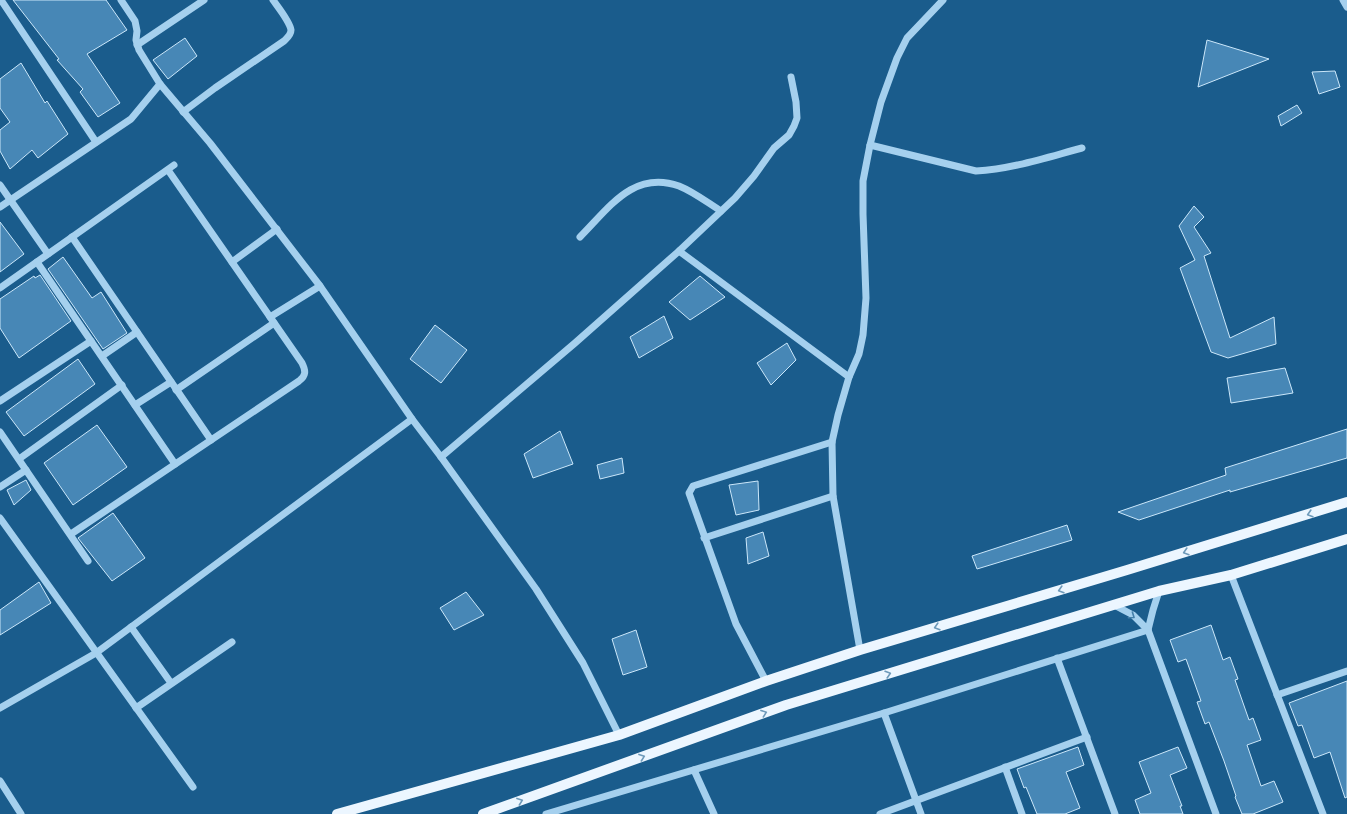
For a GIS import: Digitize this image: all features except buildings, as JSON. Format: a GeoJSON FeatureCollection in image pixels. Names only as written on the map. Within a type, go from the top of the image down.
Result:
{"type":"FeatureCollection","features":[{"type":"Feature","properties":{"kind":"main road"},"geometry":{"type":"LineString","coordinates":[[338,814],[620,735],[766,681],[860,650],[1134,568],[1347,502]]}},
{"type":"Feature","properties":{"kind":"main road"},"geometry":{"type":"LineString","coordinates":[[483,814],[786,705],[1159,591],[1231,575],[1347,539]]}},
{"type":"Feature","properties":{"kind":"street"},"geometry":{"type":"LineString","coordinates":[[1,0],[96,142]]}},
{"type":"Feature","properties":{"kind":"street"},"geometry":{"type":"LineString","coordinates":[[121,0],[135,21],[138,30],[136,40],[137,45],[160,84],[182,112],[210,143],[320,286],[412,419],[536,589],[583,662],[620,735]]}},
{"type":"Feature","properties":{"kind":"street"},"geometry":{"type":"LineString","coordinates":[[137,45],[204,0]]}},
{"type":"Feature","properties":{"kind":"street"},"geometry":{"type":"LineString","coordinates":[[182,112],[288,37],[291,31],[288,23],[273,0]]}},
{"type":"Feature","properties":{"kind":"street"},"geometry":{"type":"LineString","coordinates":[[860,650],[833,496],[832,442],[838,415],[859,354],[863,335],[866,298],[863,181],[881,102],[897,58],[908,38],[943,0]]}},
{"type":"Feature","properties":{"kind":"street"},"geometry":{"type":"LineString","coordinates":[[1343,0],[1347,6]]}},
{"type":"Feature","properties":{"kind":"street"},"geometry":{"type":"LineString","coordinates":[[441,457],[680,251],[746,186],[774,148],[789,135],[794,126],[796,118],[796,102],[791,77]]}},
{"type":"Feature","properties":{"kind":"street"},"geometry":{"type":"LineString","coordinates":[[0,207],[132,119],[160,84]]}},
{"type":"Feature","properties":{"kind":"street"},"geometry":{"type":"LineString","coordinates":[[870,145],[976,171],[1037,160],[1082,148]]}},
{"type":"Feature","properties":{"kind":"street"},"geometry":{"type":"LineString","coordinates":[[0,288],[171,168],[232,262],[302,363],[305,370],[304,377],[300,381],[71,534]]}},
{"type":"Feature","properties":{"kind":"street"},"geometry":{"type":"LineString","coordinates":[[580,237],[623,194],[638,185],[664,182],[680,187],[722,211]]}},
{"type":"Feature","properties":{"kind":"street"},"geometry":{"type":"LineString","coordinates":[[0,185],[48,254]]}},
{"type":"Feature","properties":{"kind":"street"},"geometry":{"type":"LineString","coordinates":[[232,262],[277,230]]}},
{"type":"Feature","properties":{"kind":"street"},"geometry":{"type":"LineString","coordinates":[[72,237],[211,440]]}},
{"type":"Feature","properties":{"kind":"street"},"geometry":{"type":"LineString","coordinates":[[680,251],[850,377]]}},
{"type":"Feature","properties":{"kind":"street"},"geometry":{"type":"LineString","coordinates":[[37,262],[175,464]]}},
{"type":"Feature","properties":{"kind":"street"},"geometry":{"type":"LineString","coordinates":[[176,390],[320,286]]}},
{"type":"Feature","properties":{"kind":"street"},"geometry":{"type":"LineString","coordinates":[[102,356],[137,332]]}},
{"type":"Feature","properties":{"kind":"street"},"geometry":{"type":"LineString","coordinates":[[0,401],[91,341]]}},
{"type":"Feature","properties":{"kind":"street"},"geometry":{"type":"LineString","coordinates":[[135,405],[171,382]]}},
{"type":"Feature","properties":{"kind":"street"},"geometry":{"type":"LineString","coordinates":[[19,459],[122,385]]}},
{"type":"Feature","properties":{"kind":"street"},"geometry":{"type":"LineString","coordinates":[[0,708],[96,653],[412,419]]}},
{"type":"Feature","properties":{"kind":"street"},"geometry":{"type":"LineString","coordinates":[[0,432],[88,561]]}},
{"type":"Feature","properties":{"kind":"street"},"geometry":{"type":"LineString","coordinates":[[766,681],[736,624],[689,497],[690,489],[693,486],[832,442]]}},
{"type":"Feature","properties":{"kind":"street"},"geometry":{"type":"LineString","coordinates":[[0,487],[26,470]]}},
{"type":"Feature","properties":{"kind":"street"},"geometry":{"type":"LineString","coordinates":[[704,538],[833,496]]}},
{"type":"Feature","properties":{"kind":"street"},"geometry":{"type":"LineString","coordinates":[[0,518],[192,787]]}},
{"type":"Feature","properties":{"kind":"street"},"geometry":{"type":"LineString","coordinates":[[1231,575],[1323,814]]}},
{"type":"Feature","properties":{"kind":"street"},"geometry":{"type":"LineString","coordinates":[[1148,630],[1159,591]]}},
{"type":"Feature","properties":{"kind":"street"},"geometry":{"type":"LineString","coordinates":[[1114,605],[1133,615],[1148,630],[1216,814]]}},
{"type":"Feature","properties":{"kind":"street"},"geometry":{"type":"LineString","coordinates":[[131,627],[171,684]]}},
{"type":"Feature","properties":{"kind":"street"},"geometry":{"type":"LineString","coordinates":[[546,814],[884,713],[1148,630]]}},
{"type":"Feature","properties":{"kind":"street"},"geometry":{"type":"LineString","coordinates":[[136,708],[232,642]]}},
{"type":"Feature","properties":{"kind":"street"},"geometry":{"type":"LineString","coordinates":[[1057,658],[1115,814]]}},
{"type":"Feature","properties":{"kind":"street"},"geometry":{"type":"LineString","coordinates":[[1277,695],[1347,671]]}},
{"type":"Feature","properties":{"kind":"street"},"geometry":{"type":"LineString","coordinates":[[884,713],[921,814]]}},
{"type":"Feature","properties":{"kind":"street"},"geometry":{"type":"LineString","coordinates":[[880,814],[1087,737]]}},
{"type":"Feature","properties":{"kind":"street"},"geometry":{"type":"LineString","coordinates":[[1005,767],[1022,814]]}},
{"type":"Feature","properties":{"kind":"street"},"geometry":{"type":"LineString","coordinates":[[694,770],[714,814]]}},
{"type":"Feature","properties":{"kind":"street"},"geometry":{"type":"LineString","coordinates":[[0,781],[21,814]]}}]}
